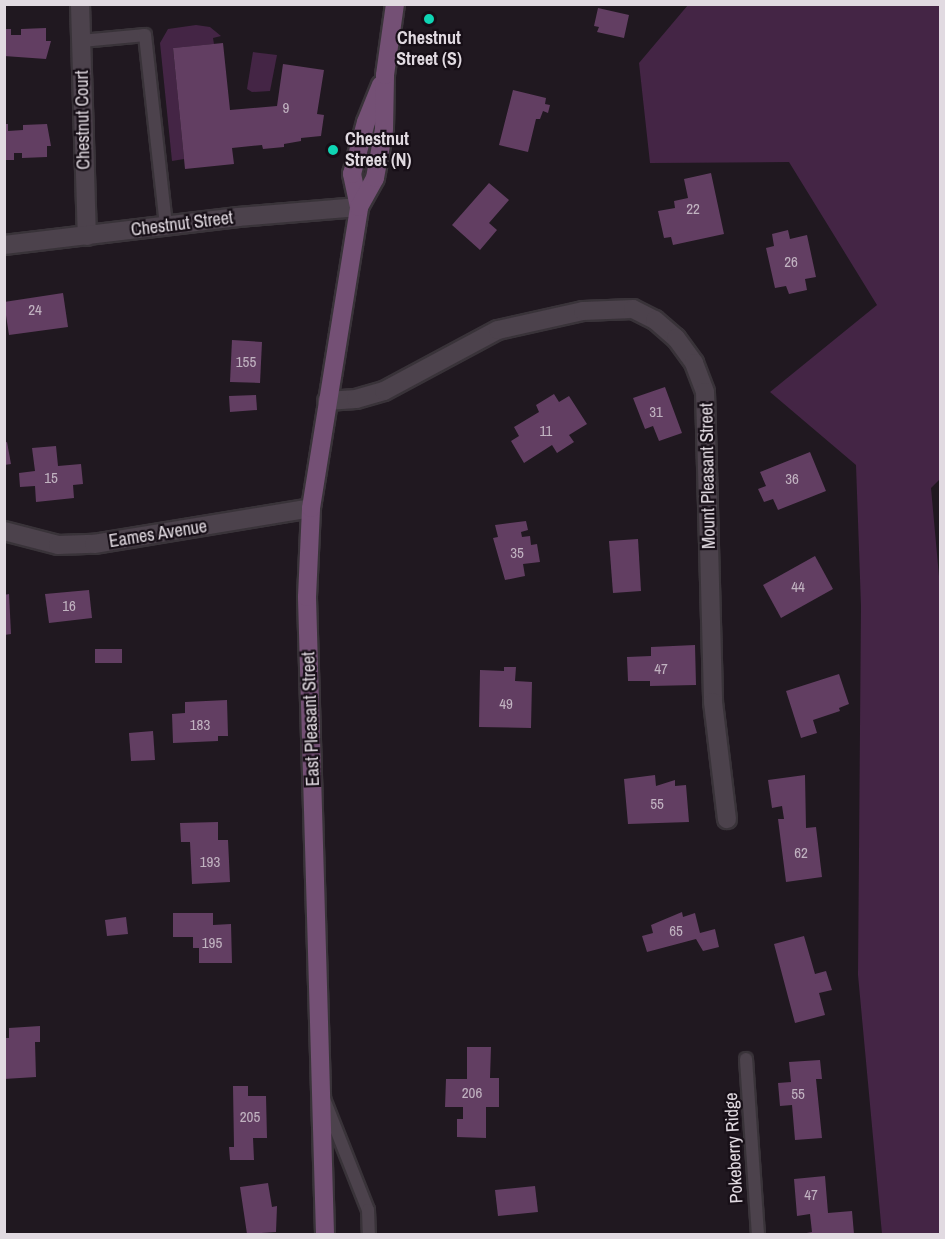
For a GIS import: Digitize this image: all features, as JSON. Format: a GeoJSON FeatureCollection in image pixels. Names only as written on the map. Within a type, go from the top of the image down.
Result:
{"type":"FeatureCollection","features":[{"type":"Feature","properties":{"kind":"main road","name":"East Pleasant Street"},"geometry":{"type":"LineString","coordinates":[[326,1234],[307,597],[311,508],[359,207],[352,174],[366,122],[386,75],[395,4]]}},
{"type":"Feature","properties":{"kind":"street","name":"Chestnut Court"},"geometry":{"type":"LineString","coordinates":[[80,4],[87,236]]}},
{"type":"Feature","properties":{"kind":"street","name":"Chestnut Street"},"geometry":{"type":"LineString","coordinates":[[4,245],[359,207]]}},
{"type":"Feature","properties":{"kind":"street","name":"Mount Pleasant Street"},"geometry":{"type":"LineString","coordinates":[[327,401],[356,399],[384,391],[498,330],[583,311],[633,309],[655,320],[676,338],[694,363],[705,392],[713,702],[727,819]]}},
{"type":"Feature","properties":{"kind":"street","name":"Eames Avenue"},"geometry":{"type":"LineString","coordinates":[[4,531],[58,545],[94,544],[311,508]]}},
{"type":"Feature","properties":{"kind":"lane"},"geometry":{"type":"LineString","coordinates":[[82,41],[145,35],[166,226]]}},
{"type":"Feature","properties":{"kind":"lane","name":"Pokeberry Ridge"},"geometry":{"type":"LineString","coordinates":[[746,1059],[758,1234]]}},
{"type":"Feature","properties":{"kind":"lane"},"geometry":{"type":"LineString","coordinates":[[321,1093],[368,1210],[369,1234]]}},
{"type":"Feature","properties":{"kind":"shaded area"},"geometry":{"type":"Polygon","coordinates":[[[688,5],[940,5],[940,479],[931,488],[940,587],[940,1234],[882,1234],[858,975],[861,606],[856,465],[770,392],[877,305],[789,162],[650,163],[639,63],[688,5]]]}},
{"type":"Feature","properties":{"kind":"shaded area"},"geometry":{"type":"Polygon","coordinates":[[[196,25],[210,27],[221,36],[213,38],[214,44],[173,48],[184,159],[172,161],[160,43],[168,29],[196,25]]]}},
{"type":"Feature","properties":{"kind":"shaded area"},"geometry":{"type":"Polygon","coordinates":[[[253,52],[277,55],[270,91],[252,92],[247,89],[253,52]]]}},
{"type":"Feature","properties":{"kind":"building"},"geometry":{"type":"Polygon","coordinates":[[[598,8],[629,15],[624,38],[597,32],[599,27],[594,26],[598,8]]]}},
{"type":"Feature","properties":{"kind":"building"},"geometry":{"type":"Polygon","coordinates":[[[46,28],[46,41],[51,41],[46,59],[4,56],[4,29],[11,29],[11,35],[21,35],[21,29],[46,28]]]}},
{"type":"Feature","properties":{"kind":"building"},"geometry":{"type":"Polygon","coordinates":[[[223,43],[230,110],[277,106],[283,64],[324,70],[317,114],[324,115],[321,136],[301,138],[301,141],[284,144],[284,147],[263,149],[262,145],[232,148],[234,164],[185,169],[173,48],[223,43]]]}},
{"type":"Feature","properties":{"kind":"building"},"geometry":{"type":"Polygon","coordinates":[[[513,90],[546,98],[545,104],[550,105],[548,113],[543,111],[540,119],[536,119],[528,152],[499,145],[513,90]]]}},
{"type":"Feature","properties":{"kind":"building"},"geometry":{"type":"Polygon","coordinates":[[[4,124],[8,124],[8,131],[23,130],[23,125],[47,124],[51,146],[47,146],[47,157],[22,158],[22,153],[14,153],[14,160],[4,160],[4,124]]]}},
{"type":"Feature","properties":{"kind":"building"},"geometry":{"type":"Polygon","coordinates":[[[711,173],[724,234],[673,245],[671,237],[664,238],[658,211],[675,208],[674,201],[688,198],[684,179],[711,173]]]}},
{"type":"Feature","properties":{"kind":"building"},"geometry":{"type":"Polygon","coordinates":[[[489,183],[509,200],[489,223],[497,230],[480,250],[452,225],[489,183]]]}},
{"type":"Feature","properties":{"kind":"building"},"geometry":{"type":"Polygon","coordinates":[[[788,230],[790,239],[807,235],[816,277],[805,279],[807,290],[789,294],[786,286],[775,288],[766,248],[774,246],[772,234],[788,230]]]}},
{"type":"Feature","properties":{"kind":"building"},"geometry":{"type":"Polygon","coordinates":[[[63,293],[68,327],[9,335],[4,302],[63,293]]]}},
{"type":"Feature","properties":{"kind":"building"},"geometry":{"type":"Polygon","coordinates":[[[232,340],[262,342],[260,383],[230,382],[232,340]]]}},
{"type":"Feature","properties":{"kind":"building"},"geometry":{"type":"Polygon","coordinates":[[[665,387],[682,433],[659,441],[653,426],[645,429],[633,398],[665,387]]]}},
{"type":"Feature","properties":{"kind":"building"},"geometry":{"type":"Polygon","coordinates":[[[554,394],[559,402],[569,396],[587,424],[569,435],[574,442],[557,453],[552,445],[524,463],[511,441],[519,436],[514,427],[539,412],[536,405],[554,394]]]}},
{"type":"Feature","properties":{"kind":"building"},"geometry":{"type":"Polygon","coordinates":[[[256,395],[257,410],[230,412],[229,396],[256,395]]]}},
{"type":"Feature","properties":{"kind":"building"},"geometry":{"type":"Polygon","coordinates":[[[7,442],[11,464],[4,465],[4,443],[7,442]]]}},
{"type":"Feature","properties":{"kind":"building"},"geometry":{"type":"Polygon","coordinates":[[[56,446],[58,466],[81,464],[83,484],[73,485],[74,498],[36,502],[35,486],[20,487],[19,473],[35,471],[32,448],[56,446]]]}},
{"type":"Feature","properties":{"kind":"building"},"geometry":{"type":"Polygon","coordinates":[[[810,452],[826,491],[778,510],[773,499],[764,502],[758,489],[766,486],[760,472],[810,452]]]}},
{"type":"Feature","properties":{"kind":"building"},"geometry":{"type":"Polygon","coordinates":[[[526,521],[528,530],[521,532],[522,537],[530,536],[531,545],[537,544],[540,562],[523,564],[525,576],[505,580],[493,538],[498,537],[495,525],[526,521]]]}},
{"type":"Feature","properties":{"kind":"building"},"geometry":{"type":"Polygon","coordinates":[[[638,539],[641,591],[613,593],[609,541],[638,539]]]}},
{"type":"Feature","properties":{"kind":"building"},"geometry":{"type":"Polygon","coordinates":[[[815,556],[833,589],[781,618],[763,585],[815,556]]]}},
{"type":"Feature","properties":{"kind":"building"},"geometry":{"type":"Polygon","coordinates":[[[89,590],[92,618],[49,623],[45,594],[89,590]]]}},
{"type":"Feature","properties":{"kind":"building"},"geometry":{"type":"Polygon","coordinates":[[[9,594],[11,634],[4,635],[4,595],[9,594]]]}},
{"type":"Feature","properties":{"kind":"building"},"geometry":{"type":"Polygon","coordinates":[[[695,645],[696,685],[650,686],[650,681],[628,681],[627,657],[651,656],[651,647],[695,645]]]}},
{"type":"Feature","properties":{"kind":"building"},"geometry":{"type":"Polygon","coordinates":[[[95,649],[122,649],[122,663],[95,663],[95,649]]]}},
{"type":"Feature","properties":{"kind":"building"},"geometry":{"type":"Polygon","coordinates":[[[504,667],[516,667],[515,681],[532,682],[531,728],[479,727],[480,670],[504,671],[504,667]]]}},
{"type":"Feature","properties":{"kind":"building"},"geometry":{"type":"Polygon","coordinates":[[[839,674],[849,704],[839,708],[840,711],[813,720],[817,733],[801,738],[786,691],[839,674]]]}},
{"type":"Feature","properties":{"kind":"building"},"geometry":{"type":"Polygon","coordinates":[[[227,700],[228,736],[218,736],[218,741],[173,743],[172,714],[185,713],[185,702],[227,700]]]}},
{"type":"Feature","properties":{"kind":"building"},"geometry":{"type":"Polygon","coordinates":[[[153,731],[155,760],[131,761],[129,733],[153,731]]]}},
{"type":"Feature","properties":{"kind":"building"},"geometry":{"type":"Polygon","coordinates":[[[655,775],[656,786],[675,780],[675,786],[686,785],[689,822],[628,824],[624,779],[655,775]]]}},
{"type":"Feature","properties":{"kind":"building"},"geometry":{"type":"Polygon","coordinates":[[[805,775],[806,828],[816,827],[822,877],[786,882],[778,819],[784,819],[782,806],[772,808],[768,780],[805,775]]]}},
{"type":"Feature","properties":{"kind":"building"},"geometry":{"type":"Polygon","coordinates":[[[218,822],[218,840],[228,840],[230,882],[192,884],[190,842],[181,842],[180,823],[218,822]]]}},
{"type":"Feature","properties":{"kind":"building"},"geometry":{"type":"Polygon","coordinates":[[[682,912],[683,917],[695,913],[700,933],[715,929],[719,947],[703,951],[696,939],[647,952],[642,936],[653,933],[651,925],[682,912]]]}},
{"type":"Feature","properties":{"kind":"building"},"geometry":{"type":"Polygon","coordinates":[[[173,913],[213,913],[213,925],[231,924],[232,963],[199,963],[199,948],[193,948],[193,937],[173,937],[173,913]]]}},
{"type":"Feature","properties":{"kind":"building"},"geometry":{"type":"Polygon","coordinates":[[[126,917],[128,934],[107,936],[105,920],[126,917]]]}},
{"type":"Feature","properties":{"kind":"building"},"geometry":{"type":"Polygon","coordinates":[[[804,936],[815,974],[826,971],[832,990],[819,993],[825,1015],[795,1023],[774,944],[804,936]]]}},
{"type":"Feature","properties":{"kind":"building"},"geometry":{"type":"Polygon","coordinates":[[[40,1026],[40,1042],[35,1042],[36,1077],[4,1079],[4,1038],[9,1038],[9,1028],[40,1026]]]}},
{"type":"Feature","properties":{"kind":"building"},"geometry":{"type":"Polygon","coordinates":[[[467,1047],[491,1047],[490,1078],[499,1078],[499,1107],[486,1107],[486,1138],[457,1137],[457,1119],[463,1119],[463,1107],[445,1107],[446,1079],[467,1079],[467,1047]]]}},
{"type":"Feature","properties":{"kind":"building"},"geometry":{"type":"Polygon","coordinates":[[[820,1060],[822,1079],[816,1079],[822,1138],[795,1140],[792,1105],[780,1106],[778,1083],[791,1082],[789,1062],[820,1060]]]}},
{"type":"Feature","properties":{"kind":"building"},"geometry":{"type":"Polygon","coordinates":[[[233,1086],[248,1086],[248,1096],[266,1096],[267,1138],[253,1138],[254,1160],[230,1160],[229,1147],[234,1147],[233,1086]]]}},
{"type":"Feature","properties":{"kind":"building"},"geometry":{"type":"Polygon","coordinates":[[[825,1176],[828,1213],[852,1211],[854,1234],[801,1234],[812,1232],[810,1214],[797,1216],[794,1179],[825,1176]]]}},
{"type":"Feature","properties":{"kind":"building"},"geometry":{"type":"Polygon","coordinates":[[[268,1183],[272,1207],[277,1206],[276,1232],[247,1234],[240,1187],[268,1183]]]}},
{"type":"Feature","properties":{"kind":"building"},"geometry":{"type":"Polygon","coordinates":[[[535,1186],[538,1212],[498,1216],[495,1190],[535,1186]]]}},
{"type":"Feature","properties":{"kind":"place","name":"Chestnut Street (S)"},"geometry":{"type":"Point","coordinates":[429,19]}},
{"type":"Feature","properties":{"kind":"place","name":"Chestnut Street (N)"},"geometry":{"type":"Point","coordinates":[333,150]}}]}
